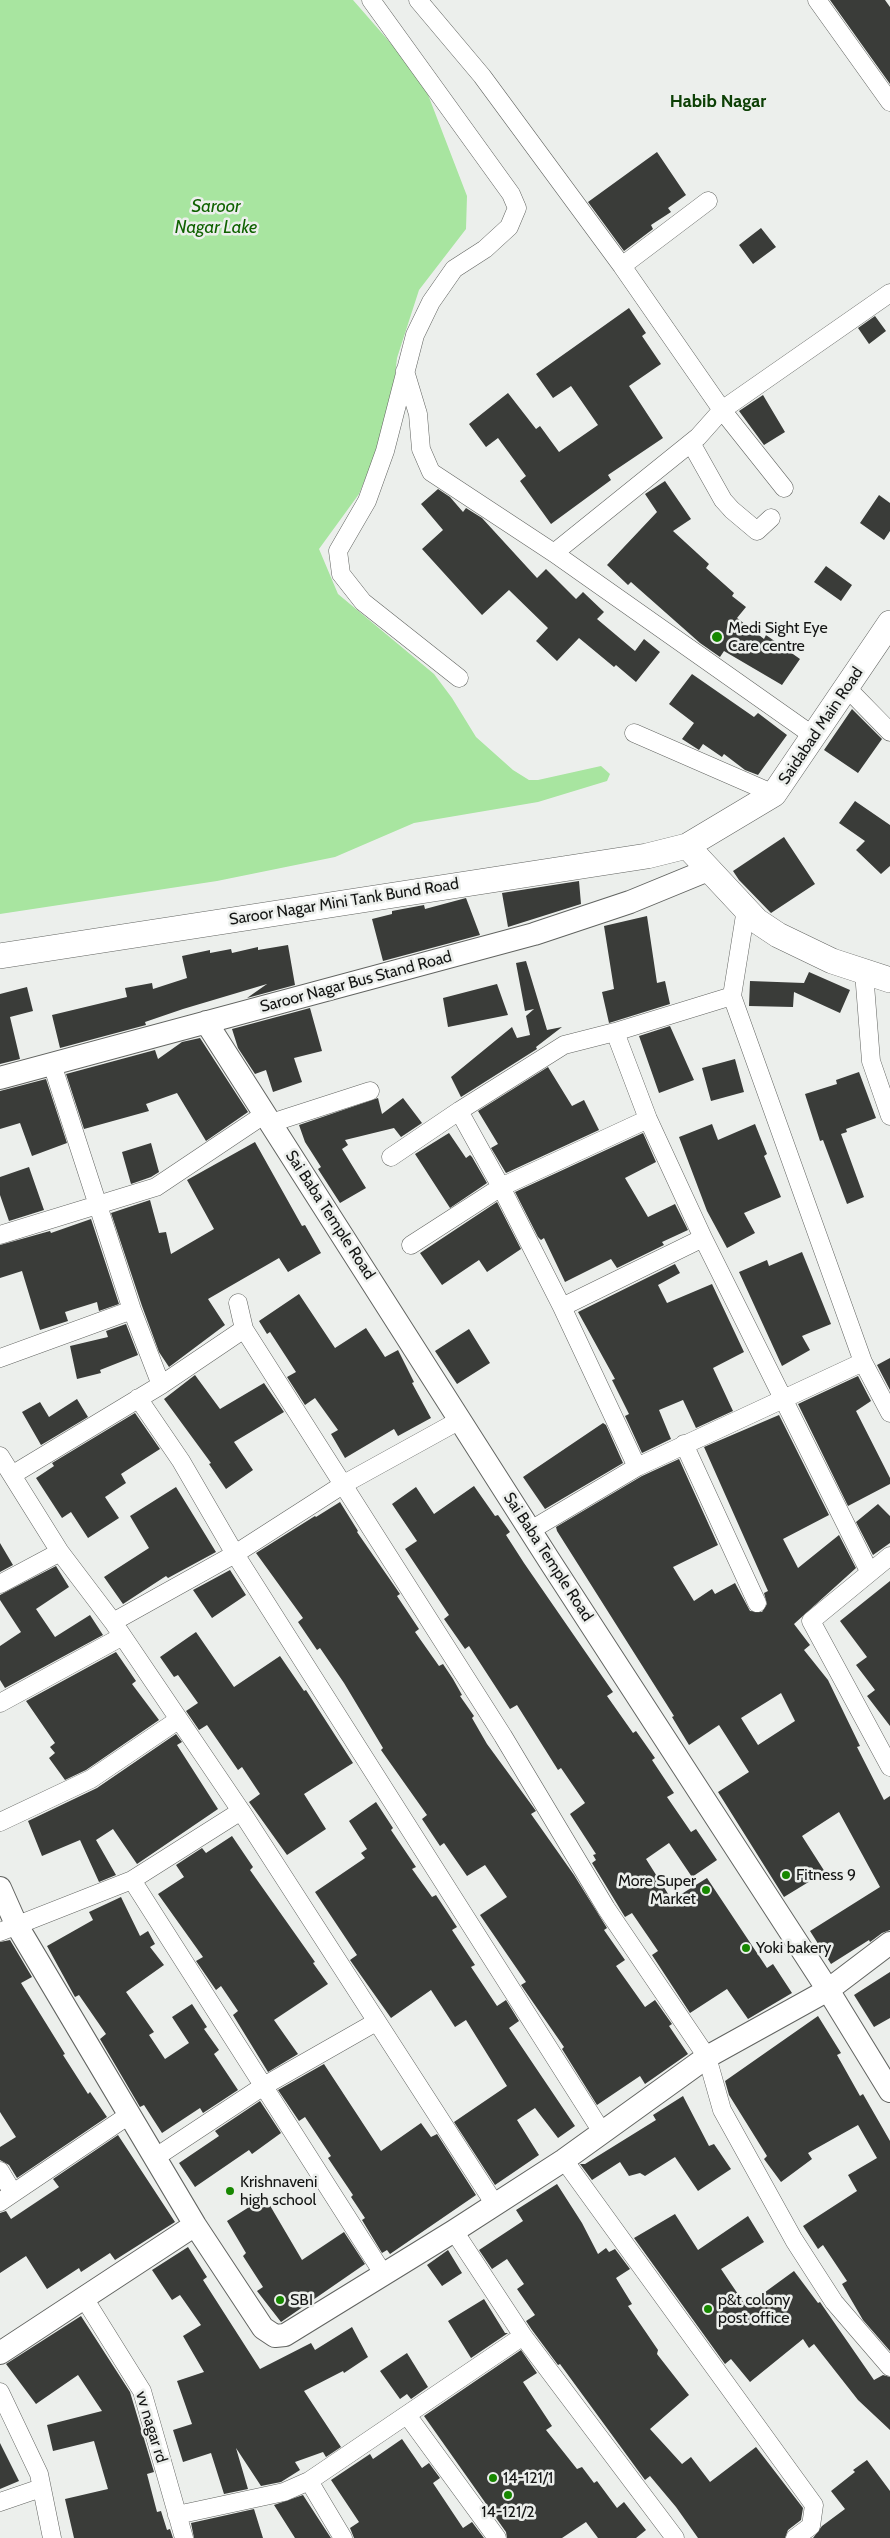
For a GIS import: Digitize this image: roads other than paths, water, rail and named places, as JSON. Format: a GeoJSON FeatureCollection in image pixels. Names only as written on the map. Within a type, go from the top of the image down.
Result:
{"type":"FeatureCollection","features":[{"type":"Feature","properties":{"kind":"main road","name":"Saidabad Main Road"},"geometry":{"type":"LineString","coordinates":[[687,846],[774,794],[815,737],[890,623]]}},
{"type":"Feature","properties":{"kind":"main road"},"geometry":{"type":"LineString","coordinates":[[687,846],[757,921],[778,935],[832,961],[890,980]]}},
{"type":"Feature","properties":{"kind":"main road","name":"Saroor Nagar Mini Tank Bund Road"},"geometry":{"type":"LineString","coordinates":[[0,956],[647,856],[687,846]]}},
{"type":"Feature","properties":{"kind":"street"},"geometry":{"type":"LineString","coordinates":[[371,0],[511,194],[516,208],[510,227],[485,249],[454,270],[430,302],[415,335],[385,451],[367,501],[338,551],[341,574],[363,602],[459,678]]}},
{"type":"Feature","properties":{"kind":"street"},"geometry":{"type":"LineString","coordinates":[[418,0],[482,76],[622,266],[722,410],[784,488]]}},
{"type":"Feature","properties":{"kind":"street"},"geometry":{"type":"LineString","coordinates":[[817,0],[890,102]]}},
{"type":"Feature","properties":{"kind":"street"},"geometry":{"type":"LineString","coordinates":[[622,266],[708,201]]}},
{"type":"Feature","properties":{"kind":"street"},"geometry":{"type":"LineString","coordinates":[[554,553],[690,443],[722,410],[890,293]]}},
{"type":"Feature","properties":{"kind":"street"},"geometry":{"type":"LineString","coordinates":[[405,371],[418,414],[421,449],[431,472],[554,553],[815,737]]}},
{"type":"Feature","properties":{"kind":"street"},"geometry":{"type":"LineString","coordinates":[[690,443],[723,500],[732,510],[757,531],[771,518]]}},
{"type":"Feature","properties":{"kind":"street"},"geometry":{"type":"LineString","coordinates":[[847,688],[890,732]]}},
{"type":"Feature","properties":{"kind":"street"},"geometry":{"type":"LineString","coordinates":[[634,733],[774,794]]}},
{"type":"Feature","properties":{"kind":"street","name":"Saroor Nagar Bus Stand Road"},"geometry":{"type":"LineString","coordinates":[[0,1078],[534,934],[630,902],[708,870]]}},
{"type":"Feature","properties":{"kind":"street"},"geometry":{"type":"LineString","coordinates":[[746,909],[732,996],[863,1362],[890,1413]]}},
{"type":"Feature","properties":{"kind":"street"},"geometry":{"type":"LineString","coordinates":[[864,972],[871,1061],[890,1116]]}},
{"type":"Feature","properties":{"kind":"street"},"geometry":{"type":"LineString","coordinates":[[391,1157],[459,1111],[564,1045],[616,1032],[732,996]]}},
{"type":"Feature","properties":{"kind":"street","name":"Sai Baba Temple Road"},"geometry":{"type":"LineString","coordinates":[[206,1022],[828,1990],[890,2091]]}},
{"type":"Feature","properties":{"kind":"street"},"geometry":{"type":"LineString","coordinates":[[616,1032],[648,1119],[703,1238],[869,1571]]}},
{"type":"Feature","properties":{"kind":"street"},"geometry":{"type":"LineString","coordinates":[[52,1064],[132,1310],[161,1384]]}},
{"type":"Feature","properties":{"kind":"street"},"geometry":{"type":"LineString","coordinates":[[0,1234],[156,1187],[268,1119],[370,1091]]}},
{"type":"Feature","properties":{"kind":"street"},"geometry":{"type":"LineString","coordinates":[[459,1111],[562,1307],[636,1467]]}},
{"type":"Feature","properties":{"kind":"street"},"geometry":{"type":"LineString","coordinates":[[411,1245],[501,1188],[648,1119]]}},
{"type":"Feature","properties":{"kind":"street"},"geometry":{"type":"LineString","coordinates":[[562,1307],[703,1238]]}},
{"type":"Feature","properties":{"kind":"street"},"geometry":{"type":"LineString","coordinates":[[238,1303],[244,1329],[503,1736],[606,1908],[706,2057],[722,2110],[794,2240],[834,2302],[890,2367]]}},
{"type":"Feature","properties":{"kind":"street"},"geometry":{"type":"LineString","coordinates":[[0,1358],[132,1310]]}},
{"type":"Feature","properties":{"kind":"street"},"geometry":{"type":"LineString","coordinates":[[12,1475],[161,1384],[244,1329]]}},
{"type":"Feature","properties":{"kind":"street"},"geometry":{"type":"LineString","coordinates":[[531,1530],[636,1467],[863,1362]]}},
{"type":"Feature","properties":{"kind":"street"},"geometry":{"type":"LineString","coordinates":[[138,1398],[181,1461],[235,1554],[602,2132]]}},
{"type":"Feature","properties":{"kind":"street"},"geometry":{"type":"LineString","coordinates":[[0,1703],[344,1484],[460,1420]]}},
{"type":"Feature","properties":{"kind":"street"},"geometry":{"type":"LineString","coordinates":[[684,1444],[757,1604]]}},
{"type":"Feature","properties":{"kind":"street"},"geometry":{"type":"LineString","coordinates":[[0,1456],[60,1552],[117,1630],[242,1810],[376,2022],[494,2203]]}},
{"type":"Feature","properties":{"kind":"street"},"geometry":{"type":"LineString","coordinates":[[0,1584],[60,1552]]}},
{"type":"Feature","properties":{"kind":"street"},"geometry":{"type":"LineString","coordinates":[[890,1556],[869,1571],[811,1620],[884,1740],[890,1767]]}},
{"type":"Feature","properties":{"kind":"street"},"geometry":{"type":"LineString","coordinates":[[0,1822],[91,1779],[178,1720]]}},
{"type":"Feature","properties":{"kind":"street"},"geometry":{"type":"LineString","coordinates":[[8,1928],[132,1880],[242,1810]]}},
{"type":"Feature","properties":{"kind":"street"},"geometry":{"type":"LineString","coordinates":[[132,1880],[262,2087],[384,2275]]}},
{"type":"Feature","properties":{"kind":"street"},"geometry":{"type":"LineString","coordinates":[[0,1888],[8,1928],[156,2157],[196,2225],[263,2328],[275,2336],[285,2335],[454,2231],[494,2203],[564,2160],[706,2057],[828,1990],[890,1943]]}},
{"type":"Feature","properties":{"kind":"street"},"geometry":{"type":"LineString","coordinates":[[156,2157],[262,2087],[376,2022]]}},
{"type":"Feature","properties":{"kind":"street"},"geometry":{"type":"LineString","coordinates":[[0,2170],[6,2198],[129,2115]]}},
{"type":"Feature","properties":{"kind":"street"},"geometry":{"type":"LineString","coordinates":[[564,2160],[814,2505],[811,2526],[796,2538]]}},
{"type":"Feature","properties":{"kind":"street"},"geometry":{"type":"LineString","coordinates":[[0,2353],[196,2225]]}},
{"type":"Feature","properties":{"kind":"street"},"geometry":{"type":"LineString","coordinates":[[454,2231],[523,2336],[675,2538]]}},
{"type":"Feature","properties":{"kind":"street","name":"vv nagar rd"},"geometry":{"type":"LineString","coordinates":[[84,2298],[142,2391],[184,2538]]}},
{"type":"Feature","properties":{"kind":"street"},"geometry":{"type":"LineString","coordinates":[[177,2515],[284,2492],[309,2481],[523,2336]]}},
{"type":"Feature","properties":{"kind":"street"},"geometry":{"type":"LineString","coordinates":[[0,2392],[39,2474],[52,2538]]}},
{"type":"Feature","properties":{"kind":"street"},"geometry":{"type":"LineString","coordinates":[[407,2415],[497,2538]]}},
{"type":"Feature","properties":{"kind":"street"},"geometry":{"type":"LineString","coordinates":[[309,2481],[343,2538]]}},
{"type":"Feature","properties":{"kind":"street"},"geometry":{"type":"LineString","coordinates":[[0,2502],[41,2488]]}},
{"type":"Feature","properties":{"kind":"water","name":"Saroor Nagar Lake"},"geometry":{"type":"Polygon","coordinates":[[[0,0],[353,0],[422,79],[467,196],[466,229],[419,290],[397,358],[390,418],[359,494],[319,549],[338,594],[434,674],[452,698],[476,737],[513,770],[529,780],[538,780],[601,766],[610,774],[607,781],[538,802],[414,823],[335,857],[217,881],[0,914],[0,0]]]}},
{"type":"Feature","properties":{"kind":"place","name":"Medi Sight Eye Care centre"},"geometry":{"type":"Point","coordinates":[717,637]}},
{"type":"Feature","properties":{"kind":"place","name":"Fitness 9"},"geometry":{"type":"Point","coordinates":[786,1875]}},
{"type":"Feature","properties":{"kind":"place","name":"More Super Market"},"geometry":{"type":"Point","coordinates":[706,1890]}},
{"type":"Feature","properties":{"kind":"place","name":"Yoki bakery"},"geometry":{"type":"Point","coordinates":[746,1948]}},
{"type":"Feature","properties":{"kind":"place","name":"Krishnaveni high school"},"geometry":{"type":"Point","coordinates":[230,2191]}},
{"type":"Feature","properties":{"kind":"place","name":"SBI"},"geometry":{"type":"Point","coordinates":[280,2300]}},
{"type":"Feature","properties":{"kind":"place","name":"p&t colony post office"},"geometry":{"type":"Point","coordinates":[708,2309]}},
{"type":"Feature","properties":{"kind":"place","name":"14-121/1"},"geometry":{"type":"Point","coordinates":[493,2478]}},
{"type":"Feature","properties":{"kind":"place","name":"14-121/2"},"geometry":{"type":"Point","coordinates":[508,2495]}},
{"type":"Feature","properties":{"kind":"district","name":"Habib Nagar"},"geometry":{"type":"Point","coordinates":[718,102]}}]}
